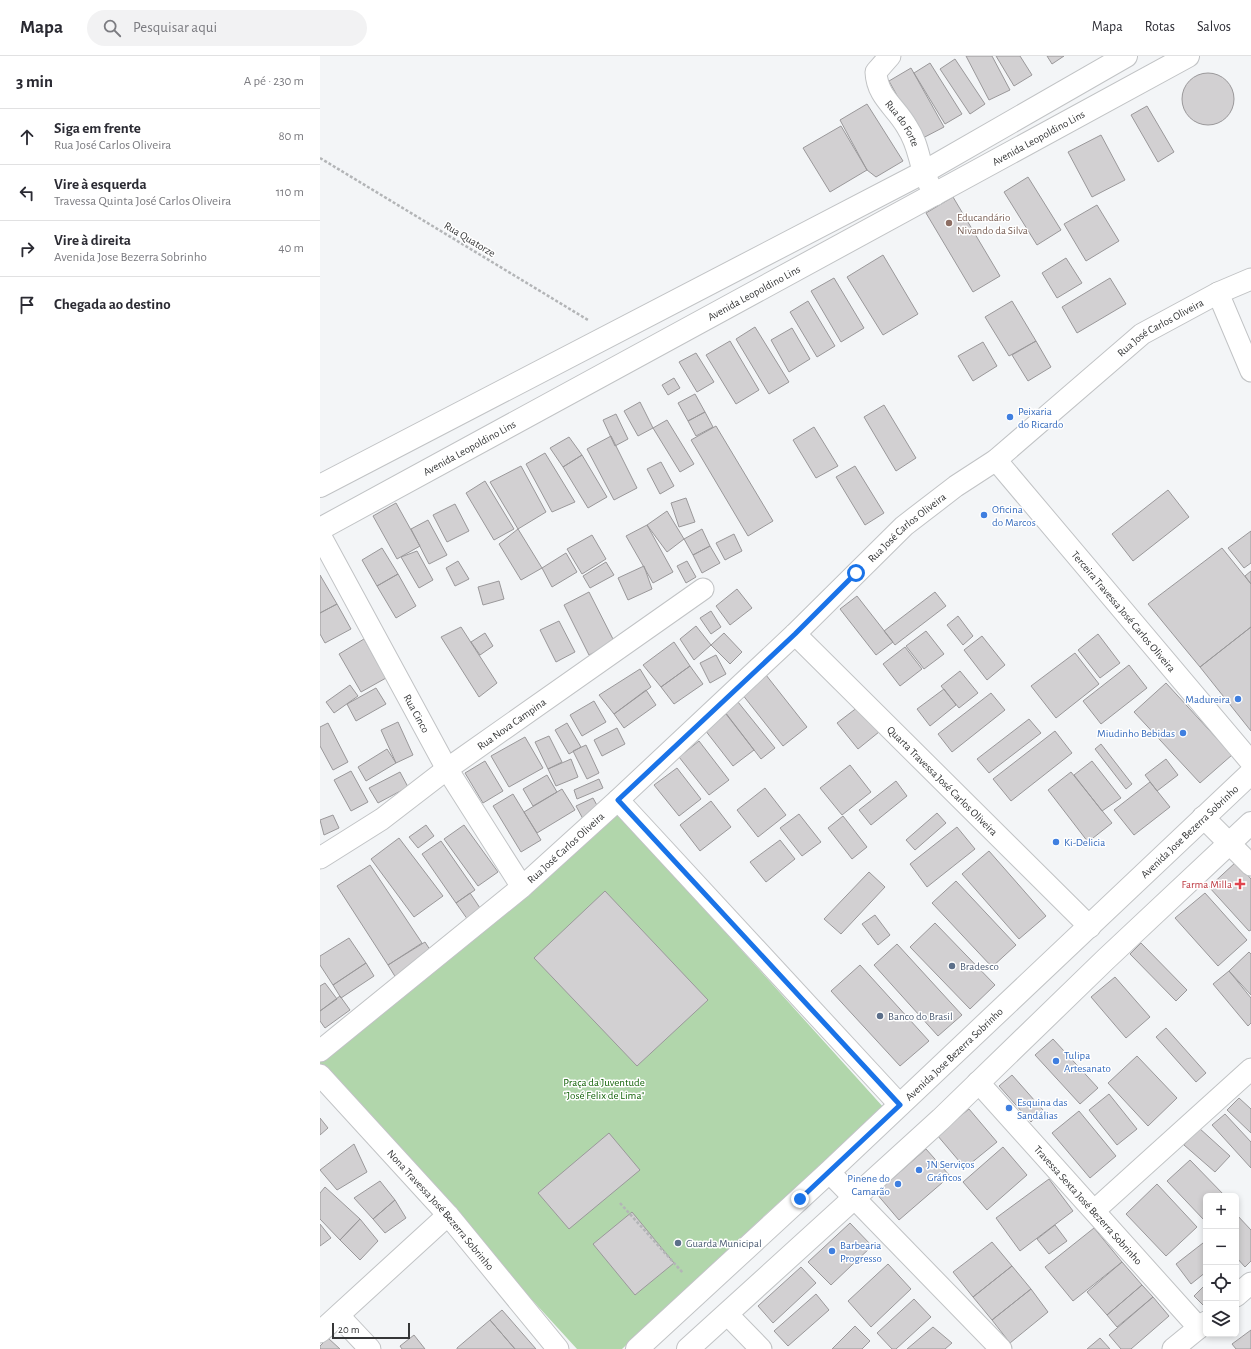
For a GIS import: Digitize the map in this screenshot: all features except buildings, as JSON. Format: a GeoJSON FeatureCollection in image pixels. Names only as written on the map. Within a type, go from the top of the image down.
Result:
{"type":"FeatureCollection","features":[{"type":"Feature","properties":{"kind":"main road"},"geometry":{"type":"LineString","coordinates":[[320,486],[611,333],[924,172],[1126,56]]}},
{"type":"Feature","properties":{"kind":"main road","name":"Avenida Leopoldino Lins"},"geometry":{"type":"LineString","coordinates":[[320,529],[1188,56]]}},
{"type":"Feature","properties":{"kind":"main road","name":"Avenida Jose Bezerra Sobrinho"},"geometry":{"type":"LineString","coordinates":[[637,1349],[829,1172],[1090,927],[1203,817],[1251,773]]}},
{"type":"Feature","properties":{"kind":"main road"},"geometry":{"type":"LineString","coordinates":[[688,1349],[941,1119],[978,1082],[1251,823]]}},
{"type":"Feature","properties":{"kind":"street","name":"Rua do Forte"},"geometry":{"type":"LineString","coordinates":[[890,56],[876,72],[876,80],[884,99],[907,126],[914,139],[924,172],[935,195]]}},
{"type":"Feature","properties":{"kind":"street","name":"Rua José Carlos Oliveira"},"geometry":{"type":"LineString","coordinates":[[320,1051],[522,887],[618,800],[795,634],[904,526],[956,486],[996,460],[1142,334],[1218,293],[1251,279]]}},
{"type":"Feature","properties":{"kind":"street"},"geometry":{"type":"LineString","coordinates":[[1218,293],[1251,371]]}},
{"type":"Feature","properties":{"kind":"street","name":"Terceira Travessa José Carlos Oliveira"},"geometry":{"type":"LineString","coordinates":[[996,460],[1251,762]]}},
{"type":"Feature","properties":{"kind":"street","name":"Rua Cinco"},"geometry":{"type":"LineString","coordinates":[[320,535],[447,769],[522,887]]}},
{"type":"Feature","properties":{"kind":"street","name":"Rua Nova Campina"},"geometry":{"type":"LineString","coordinates":[[320,858],[382,819],[447,769],[703,589]]}},
{"type":"Feature","properties":{"kind":"street","name":"Quarta Travessa José Carlos Oliveira"},"geometry":{"type":"LineString","coordinates":[[795,634],[1090,927]]}},
{"type":"Feature","properties":{"kind":"street"},"geometry":{"type":"LineString","coordinates":[[618,800],[900,1105]]}},
{"type":"Feature","properties":{"kind":"street"},"geometry":{"type":"LineString","coordinates":[[1203,817],[1251,865]]}},
{"type":"Feature","properties":{"kind":"street"},"geometry":{"type":"LineString","coordinates":[[1095,1210],[1251,1068]]}},
{"type":"Feature","properties":{"kind":"street","name":"Nona Travessa José Bezerra Sobrinho"},"geometry":{"type":"LineString","coordinates":[[320,1075],[448,1215],[558,1349]]}},
{"type":"Feature","properties":{"kind":"street","name":"Travessa Sexta José Bezerra Sobrinho"},"geometry":{"type":"LineString","coordinates":[[978,1082],[1203,1325]]}},
{"type":"Feature","properties":{"kind":"street"},"geometry":{"type":"LineString","coordinates":[[829,1172],[1001,1349]]}},
{"type":"Feature","properties":{"kind":"street"},"geometry":{"type":"LineString","coordinates":[[320,1332],[448,1215]]}},
{"type":"Feature","properties":{"kind":"street"},"geometry":{"type":"LineString","coordinates":[[1239,1293],[1251,1282]]}},
{"type":"Feature","properties":{"kind":"street"},"geometry":{"type":"LineString","coordinates":[[726,1314],[761,1349]]}},
{"type":"Feature","properties":{"kind":"street"},"geometry":{"type":"LineString","coordinates":[[339,1316],[370,1349]]}},
{"type":"Feature","properties":{"kind":"street"},"geometry":{"type":"LineString","coordinates":[[1173,1349],[1203,1325]]}},
{"type":"Feature","properties":{"kind":"path","name":"Rua Quatorze"},"geometry":{"type":"LineString","coordinates":[[320,158],[611,333]]}},
{"type":"Feature","properties":{"kind":"path"},"geometry":{"type":"LineString","coordinates":[[620,1203],[700,1291]]}},
{"type":"Feature","properties":{"kind":"green space","name":"Praça da Juventude \"José Felix de Lima\""},"geometry":{"type":"Polygon","coordinates":[[[615,810],[884,1108],[764,1216],[622,1349],[577,1349],[320,1068],[320,1061],[615,810]]]}},
{"type":"Feature","properties":{"kind":"place","name":"Educandário Nivando da Silva"},"geometry":{"type":"Point","coordinates":[949,223]}},
{"type":"Feature","properties":{"kind":"place","name":"Peixaria do Ricardo"},"geometry":{"type":"Point","coordinates":[1010,417]}},
{"type":"Feature","properties":{"kind":"place","name":"Oficina do Marcos"},"geometry":{"type":"Point","coordinates":[984,515]}},
{"type":"Feature","properties":{"kind":"place","name":"Madureira"},"geometry":{"type":"Point","coordinates":[1238,699]}},
{"type":"Feature","properties":{"kind":"place","name":"Miudinho Bebidas"},"geometry":{"type":"Point","coordinates":[1183,733]}},
{"type":"Feature","properties":{"kind":"place","name":"Ki-Delicia"},"geometry":{"type":"Point","coordinates":[1056,842]}},
{"type":"Feature","properties":{"kind":"place","name":"Farma Milla"},"geometry":{"type":"Point","coordinates":[1240,884]}},
{"type":"Feature","properties":{"kind":"place","name":"Bradesco"},"geometry":{"type":"Point","coordinates":[952,966]}},
{"type":"Feature","properties":{"kind":"place","name":"Banco do Brasil"},"geometry":{"type":"Point","coordinates":[880,1016]}},
{"type":"Feature","properties":{"kind":"place","name":"Tulipa Artesanato"},"geometry":{"type":"Point","coordinates":[1056,1061]}},
{"type":"Feature","properties":{"kind":"place","name":"Esquina das Sandálias"},"geometry":{"type":"Point","coordinates":[1009,1108]}},
{"type":"Feature","properties":{"kind":"place","name":"JN Serviços Gráficos"},"geometry":{"type":"Point","coordinates":[919,1170]}},
{"type":"Feature","properties":{"kind":"place","name":"Pinene do Camarão"},"geometry":{"type":"Point","coordinates":[898,1184]}},
{"type":"Feature","properties":{"kind":"place","name":"Guarda Municipal"},"geometry":{"type":"Point","coordinates":[678,1243]}},
{"type":"Feature","properties":{"kind":"place","name":"Barbearia Progresso"},"geometry":{"type":"Point","coordinates":[832,1251]}},
{"type":"Feature","properties":{"kind":"route"},"geometry":{"type":"LineString","coordinates":[[800,1199],[900,1105],[618,800],[795,634],[856,573]]}}]}
